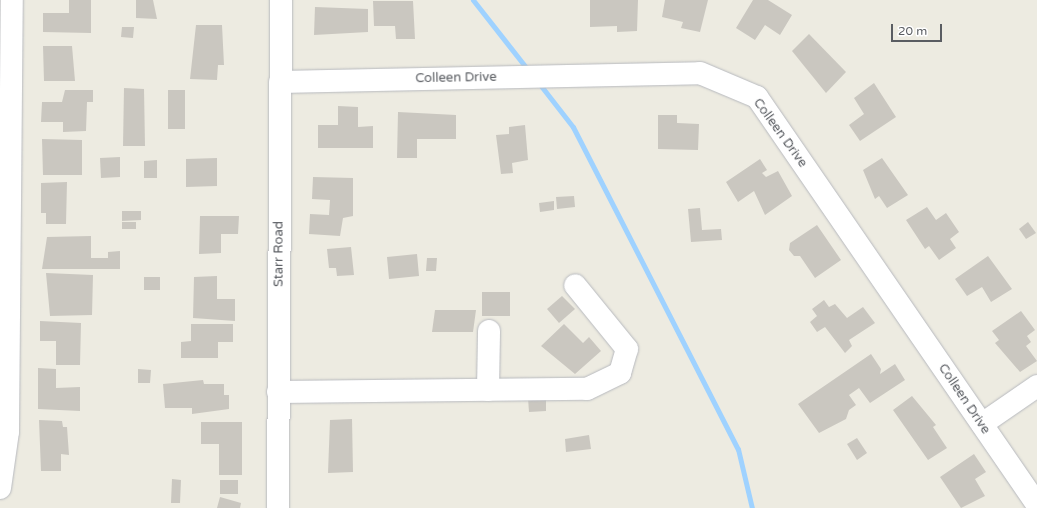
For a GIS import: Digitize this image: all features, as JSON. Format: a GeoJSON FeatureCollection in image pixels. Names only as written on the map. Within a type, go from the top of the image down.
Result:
{"type":"FeatureCollection","features":[{"type":"Feature","properties":{"kind":"street"},"geometry":{"type":"LineString","coordinates":[[0,488],[8,432],[4,318],[5,74],[12,0]]}},
{"type":"Feature","properties":{"kind":"street","name":"Starr Road"},"geometry":{"type":"LineString","coordinates":[[278,508],[281,0]]}},
{"type":"Feature","properties":{"kind":"street","name":"Colleen Drive"},"geometry":{"type":"LineString","coordinates":[[280,82],[700,73],[758,97],[1037,505]]}},
{"type":"Feature","properties":{"kind":"street"},"geometry":{"type":"LineString","coordinates":[[278,392],[587,389],[620,373],[627,349],[575,285]]}},
{"type":"Feature","properties":{"kind":"street"},"geometry":{"type":"LineString","coordinates":[[488,390],[489,331]]}},
{"type":"Feature","properties":{"kind":"street"},"geometry":{"type":"LineString","coordinates":[[982,424],[1037,386]]}},
{"type":"Feature","properties":{"kind":"building"},"geometry":{"type":"Polygon","coordinates":[[[69,0],[91,0],[91,33],[43,32],[43,13],[69,13],[69,0]]]}},
{"type":"Feature","properties":{"kind":"building"},"geometry":{"type":"Polygon","coordinates":[[[136,0],[153,0],[157,19],[136,18],[136,0]]]}},
{"type":"Feature","properties":{"kind":"building"},"geometry":{"type":"Polygon","coordinates":[[[590,0],[638,0],[637,31],[617,32],[617,26],[590,27],[590,0]]]}},
{"type":"Feature","properties":{"kind":"building"},"geometry":{"type":"Polygon","coordinates":[[[665,0],[708,0],[700,32],[681,28],[683,22],[662,17],[665,0]]]}},
{"type":"Feature","properties":{"kind":"building"},"geometry":{"type":"Polygon","coordinates":[[[753,0],[768,0],[792,15],[780,35],[765,25],[755,40],[736,28],[753,0]]]}},
{"type":"Feature","properties":{"kind":"building"},"geometry":{"type":"Polygon","coordinates":[[[373,1],[413,1],[415,39],[396,39],[395,26],[374,26],[373,1]]]}},
{"type":"Feature","properties":{"kind":"building"},"geometry":{"type":"Polygon","coordinates":[[[315,7],[368,9],[368,32],[314,35],[315,7]]]}},
{"type":"Feature","properties":{"kind":"building"},"geometry":{"type":"Polygon","coordinates":[[[196,25],[222,25],[224,65],[218,65],[217,80],[190,79],[196,25]]]}},
{"type":"Feature","properties":{"kind":"building"},"geometry":{"type":"Polygon","coordinates":[[[122,27],[134,27],[133,38],[121,37],[122,27]]]}},
{"type":"Feature","properties":{"kind":"building"},"geometry":{"type":"Polygon","coordinates":[[[809,34],[846,72],[826,93],[792,51],[809,34]]]}},
{"type":"Feature","properties":{"kind":"building"},"geometry":{"type":"Polygon","coordinates":[[[43,46],[72,46],[75,81],[44,81],[43,46]]]}},
{"type":"Feature","properties":{"kind":"building"},"geometry":{"type":"Polygon","coordinates":[[[874,83],[896,117],[860,141],[849,125],[864,114],[854,98],[874,83]]]}},
{"type":"Feature","properties":{"kind":"building"},"geometry":{"type":"Polygon","coordinates":[[[124,88],[144,89],[145,146],[123,146],[124,88]]]}},
{"type":"Feature","properties":{"kind":"building"},"geometry":{"type":"Polygon","coordinates":[[[65,90],[93,90],[93,102],[87,102],[86,131],[63,132],[63,122],[41,122],[42,102],[62,102],[65,90]]]}},
{"type":"Feature","properties":{"kind":"building"},"geometry":{"type":"Polygon","coordinates":[[[168,90],[185,90],[185,129],[168,129],[168,90]]]}},
{"type":"Feature","properties":{"kind":"building"},"geometry":{"type":"Polygon","coordinates":[[[338,106],[358,107],[358,127],[373,126],[373,148],[318,148],[318,125],[338,125],[338,106]]]}},
{"type":"Feature","properties":{"kind":"building"},"geometry":{"type":"Polygon","coordinates":[[[398,112],[456,115],[456,139],[417,139],[417,158],[397,158],[398,112]]]}},
{"type":"Feature","properties":{"kind":"building"},"geometry":{"type":"Polygon","coordinates":[[[658,115],[677,115],[677,123],[699,124],[698,150],[658,149],[658,115]]]}},
{"type":"Feature","properties":{"kind":"building"},"geometry":{"type":"Polygon","coordinates":[[[525,125],[528,160],[512,163],[513,173],[501,174],[496,135],[509,134],[509,127],[525,125]]]}},
{"type":"Feature","properties":{"kind":"building"},"geometry":{"type":"Polygon","coordinates":[[[42,139],[82,140],[82,175],[43,175],[42,139]]]}},
{"type":"Feature","properties":{"kind":"building"},"geometry":{"type":"Polygon","coordinates":[[[120,157],[120,177],[101,178],[100,158],[120,157]]]}},
{"type":"Feature","properties":{"kind":"building"},"geometry":{"type":"Polygon","coordinates":[[[217,158],[217,186],[186,187],[186,159],[217,158]]]}},
{"type":"Feature","properties":{"kind":"building"},"geometry":{"type":"Polygon","coordinates":[[[882,158],[908,195],[887,208],[879,196],[875,199],[863,170],[882,158]]]}},
{"type":"Feature","properties":{"kind":"building"},"geometry":{"type":"Polygon","coordinates":[[[760,159],[767,170],[762,173],[766,177],[778,171],[792,196],[765,215],[754,191],[738,202],[726,182],[760,159]]]}},
{"type":"Feature","properties":{"kind":"building"},"geometry":{"type":"Polygon","coordinates":[[[157,160],[157,178],[144,178],[144,161],[157,160]]]}},
{"type":"Feature","properties":{"kind":"building"},"geometry":{"type":"Polygon","coordinates":[[[313,177],[353,178],[353,216],[343,218],[340,236],[309,234],[310,214],[329,215],[330,200],[312,199],[313,177]]]}},
{"type":"Feature","properties":{"kind":"building"},"geometry":{"type":"Polygon","coordinates":[[[67,182],[66,224],[46,224],[46,213],[41,213],[41,183],[67,182]]]}},
{"type":"Feature","properties":{"kind":"building"},"geometry":{"type":"Polygon","coordinates":[[[574,196],[575,207],[557,209],[556,197],[574,196]]]}},
{"type":"Feature","properties":{"kind":"building"},"geometry":{"type":"Polygon","coordinates":[[[554,201],[554,210],[540,212],[539,203],[554,201]]]}},
{"type":"Feature","properties":{"kind":"building"},"geometry":{"type":"Polygon","coordinates":[[[927,207],[936,220],[946,213],[959,232],[950,239],[956,248],[939,260],[929,246],[925,249],[906,220],[927,207]]]}},
{"type":"Feature","properties":{"kind":"building"},"geometry":{"type":"Polygon","coordinates":[[[700,208],[702,230],[721,229],[722,240],[691,242],[688,209],[700,208]]]}},
{"type":"Feature","properties":{"kind":"building"},"geometry":{"type":"Polygon","coordinates":[[[122,211],[141,211],[141,220],[122,221],[122,211]]]}},
{"type":"Feature","properties":{"kind":"building"},"geometry":{"type":"Polygon","coordinates":[[[200,216],[239,216],[238,234],[221,234],[221,253],[199,254],[200,216]]]}},
{"type":"Feature","properties":{"kind":"building"},"geometry":{"type":"Polygon","coordinates":[[[122,222],[136,222],[136,229],[122,229],[122,222]]]}},
{"type":"Feature","properties":{"kind":"building"},"geometry":{"type":"Polygon","coordinates":[[[1028,222],[1036,233],[1026,239],[1019,229],[1028,222]]]}},
{"type":"Feature","properties":{"kind":"building"},"geometry":{"type":"Polygon","coordinates":[[[817,225],[841,260],[815,278],[800,256],[794,256],[789,250],[790,243],[817,225]]]}},
{"type":"Feature","properties":{"kind":"building"},"geometry":{"type":"Polygon","coordinates":[[[91,236],[91,258],[108,258],[108,252],[120,251],[120,269],[42,269],[47,237],[91,236]]]}},
{"type":"Feature","properties":{"kind":"building"},"geometry":{"type":"Polygon","coordinates":[[[351,247],[354,275],[337,276],[336,268],[329,268],[327,249],[351,247]]]}},
{"type":"Feature","properties":{"kind":"building"},"geometry":{"type":"Polygon","coordinates":[[[417,254],[419,276],[389,279],[387,257],[417,254]]]}},
{"type":"Feature","properties":{"kind":"building"},"geometry":{"type":"Polygon","coordinates":[[[988,256],[1012,289],[991,302],[982,287],[967,296],[955,279],[988,256]]]}},
{"type":"Feature","properties":{"kind":"building"},"geometry":{"type":"Polygon","coordinates":[[[427,258],[437,258],[436,271],[426,271],[427,258]]]}},
{"type":"Feature","properties":{"kind":"building"},"geometry":{"type":"Polygon","coordinates":[[[46,273],[93,275],[92,315],[50,316],[46,273]]]}},
{"type":"Feature","properties":{"kind":"building"},"geometry":{"type":"Polygon","coordinates":[[[217,276],[217,299],[235,299],[235,321],[193,318],[194,277],[217,276]]]}},
{"type":"Feature","properties":{"kind":"building"},"geometry":{"type":"Polygon","coordinates":[[[144,277],[160,277],[160,290],[144,290],[144,277]]]}},
{"type":"Feature","properties":{"kind":"building"},"geometry":{"type":"Polygon","coordinates":[[[482,292],[510,292],[510,316],[482,316],[482,292]]]}},
{"type":"Feature","properties":{"kind":"building"},"geometry":{"type":"Polygon","coordinates":[[[562,296],[575,309],[559,323],[547,309],[562,296]]]}},
{"type":"Feature","properties":{"kind":"building"},"geometry":{"type":"Polygon","coordinates":[[[824,300],[829,307],[835,304],[847,318],[863,307],[875,323],[849,340],[852,346],[845,353],[825,327],[817,332],[810,322],[817,316],[812,309],[824,300]]]}},
{"type":"Feature","properties":{"kind":"building"},"geometry":{"type":"Polygon","coordinates":[[[435,310],[476,310],[473,332],[432,332],[435,310]]]}},
{"type":"Feature","properties":{"kind":"building"},"geometry":{"type":"Polygon","coordinates":[[[1021,311],[1035,330],[1027,336],[1031,342],[1026,346],[1037,361],[1020,372],[995,343],[999,340],[992,331],[1021,311]]]}},
{"type":"Feature","properties":{"kind":"building"},"geometry":{"type":"Polygon","coordinates":[[[40,321],[81,323],[80,365],[56,365],[56,341],[40,341],[40,321]]]}},
{"type":"Feature","properties":{"kind":"building"},"geometry":{"type":"Polygon","coordinates":[[[191,324],[233,324],[233,342],[218,342],[218,358],[181,358],[181,342],[191,341],[191,324]]]}},
{"type":"Feature","properties":{"kind":"building"},"geometry":{"type":"Polygon","coordinates":[[[564,324],[583,343],[589,337],[601,351],[575,374],[541,346],[564,324]]]}},
{"type":"Feature","properties":{"kind":"building"},"geometry":{"type":"Polygon","coordinates":[[[871,354],[881,369],[880,374],[895,364],[905,380],[870,403],[859,388],[849,395],[856,405],[849,410],[846,419],[819,433],[798,404],[871,354]]]}},
{"type":"Feature","properties":{"kind":"building"},"geometry":{"type":"Polygon","coordinates":[[[38,368],[56,369],[56,388],[80,387],[80,411],[38,409],[38,368]]]}},
{"type":"Feature","properties":{"kind":"building"},"geometry":{"type":"Polygon","coordinates":[[[138,369],[151,370],[150,383],[138,383],[138,369]]]}},
{"type":"Feature","properties":{"kind":"building"},"geometry":{"type":"Polygon","coordinates":[[[203,380],[204,384],[224,384],[224,395],[229,395],[229,409],[192,414],[192,408],[165,408],[163,384],[203,380]]]}},
{"type":"Feature","properties":{"kind":"building"},"geometry":{"type":"Polygon","coordinates":[[[912,396],[936,425],[933,427],[947,448],[928,460],[893,410],[912,396]]]}},
{"type":"Feature","properties":{"kind":"building"},"geometry":{"type":"Polygon","coordinates":[[[528,398],[546,398],[546,411],[529,412],[528,398]]]}},
{"type":"Feature","properties":{"kind":"building"},"geometry":{"type":"Polygon","coordinates":[[[352,419],[353,472],[328,473],[330,420],[352,419]]]}},
{"type":"Feature","properties":{"kind":"building"},"geometry":{"type":"Polygon","coordinates":[[[39,420],[62,421],[63,427],[67,427],[69,455],[61,454],[61,471],[41,471],[39,420]]]}},
{"type":"Feature","properties":{"kind":"building"},"geometry":{"type":"Polygon","coordinates":[[[201,422],[242,422],[242,475],[219,475],[219,444],[201,444],[201,422]]]}},
{"type":"Feature","properties":{"kind":"building"},"geometry":{"type":"Polygon","coordinates":[[[589,435],[591,449],[566,452],[565,439],[589,435]]]}},
{"type":"Feature","properties":{"kind":"building"},"geometry":{"type":"Polygon","coordinates":[[[857,438],[867,453],[857,460],[847,444],[857,438]]]}},
{"type":"Feature","properties":{"kind":"building"},"geometry":{"type":"Polygon","coordinates":[[[974,454],[986,472],[975,479],[985,496],[961,508],[940,477],[974,454]]]}},
{"type":"Feature","properties":{"kind":"building"},"geometry":{"type":"Polygon","coordinates":[[[172,479],[181,480],[180,503],[171,503],[172,479]]]}},
{"type":"Feature","properties":{"kind":"building"},"geometry":{"type":"Polygon","coordinates":[[[220,480],[238,480],[238,494],[220,494],[220,480]]]}},
{"type":"Feature","properties":{"kind":"building"},"geometry":{"type":"Polygon","coordinates":[[[220,497],[241,503],[240,508],[217,508],[220,497]]]}},
{"type":"Feature","properties":{"kind":"waterway"},"geometry":{"type":"LineString","coordinates":[[473,0],[528,70]]}},
{"type":"Feature","properties":{"kind":"waterway"},"geometry":{"type":"LineString","coordinates":[[538,82],[573,127],[738,449],[752,508]]}}]}
